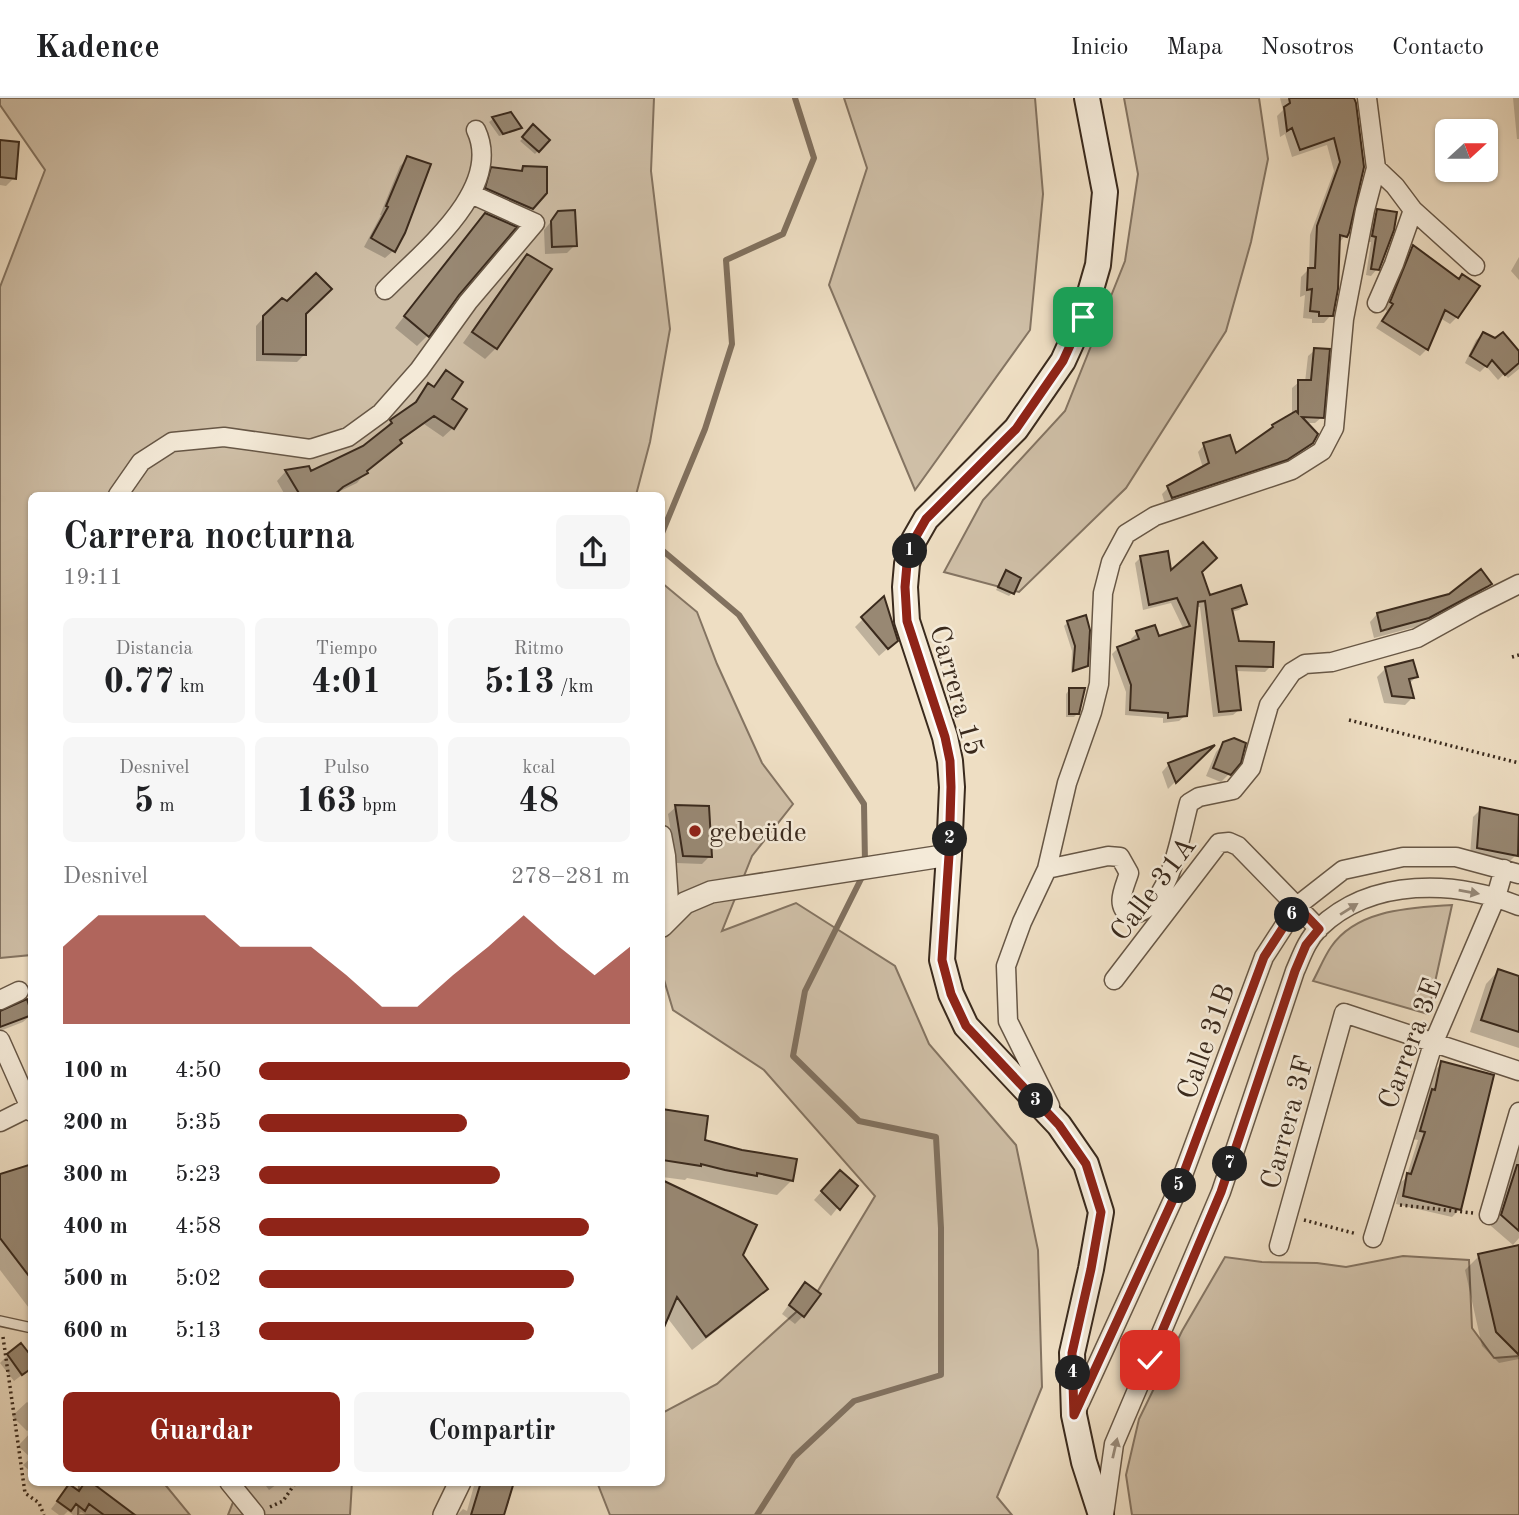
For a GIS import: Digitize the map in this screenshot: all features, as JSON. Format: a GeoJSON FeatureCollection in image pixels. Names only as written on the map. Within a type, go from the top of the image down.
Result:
{"type":"FeatureCollection","features":[{"type":"Feature","properties":{"kind":"main road","name":"Carrera 15"},"geometry":{"type":"LineString","coordinates":[[1087,98],[1105,192],[1098,265],[1083,317],[1063,361],[1016,429],[926,519],[914,540],[907,564],[905,587],[907,621],[945,737],[950,761],[951,787],[939,856],[942,960],[951,994],[966,1026],[1059,1125],[1086,1164],[1101,1212],[1072,1353],[1074,1415],[1084,1462],[1102,1515]]}},
{"type":"Feature","properties":{"kind":"street"},"geometry":{"type":"LineString","coordinates":[[1059,1125],[1008,1021],[1006,966],[1046,869],[1067,783],[1085,738],[1099,684],[1103,593],[1111,562],[1119,543],[1133,528],[1155,516],[1292,470],[1312,459],[1329,441],[1337,415],[1344,319],[1354,260],[1377,168],[1367,98]]}},
{"type":"Feature","properties":{"kind":"street"},"geometry":{"type":"LineString","coordinates":[[385,290],[454,220],[471,194],[480,168],[482,148],[476,130]]}},
{"type":"Feature","properties":{"kind":"street"},"geometry":{"type":"LineString","coordinates":[[1377,168],[1413,210],[1475,266]]}},
{"type":"Feature","properties":{"kind":"street"},"geometry":{"type":"LineString","coordinates":[[120,492],[141,461],[172,442],[224,437],[310,449],[348,437],[382,413],[419,370],[468,302],[535,223],[471,194]]}},
{"type":"Feature","properties":{"kind":"street"},"geometry":{"type":"LineString","coordinates":[[1377,303],[1413,210]]}},
{"type":"Feature","properties":{"kind":"street"},"geometry":{"type":"LineString","coordinates":[[1046,869],[1108,856],[1120,857],[1129,873],[1120,902],[1123,912],[1131,916],[1142,912],[1153,904],[1164,887],[1189,803],[1199,797],[1233,790],[1251,768],[1269,705],[1292,672],[1305,664],[1332,662],[1417,638],[1519,584]]}},
{"type":"Feature","properties":{"kind":"street","name":"Calle 31A"},"geometry":{"type":"LineString","coordinates":[[1114,980],[1219,843],[1229,842],[1238,846],[1297,906]]}},
{"type":"Feature","properties":{"kind":"street"},"geometry":{"type":"LineString","coordinates":[[665,851],[666,921]]}},
{"type":"Feature","properties":{"kind":"street"},"geometry":{"type":"LineString","coordinates":[[666,921],[684,903],[711,892],[939,856]]}},
{"type":"Feature","properties":{"kind":"street","name":"Calle 31B"},"geometry":{"type":"LineString","coordinates":[[1074,1415],[1177,1191],[1264,957],[1297,906],[1343,870],[1403,857],[1456,857],[1511,872]]}},
{"type":"Feature","properties":{"kind":"street","name":"Carrera 3E"},"geometry":{"type":"LineString","coordinates":[[1373,1238],[1433,1044],[1496,897],[1511,872]]}},
{"type":"Feature","properties":{"kind":"street"},"geometry":{"type":"LineString","coordinates":[[1102,1515],[1114,1444],[1221,1192],[1306,945],[1319,929],[1355,904],[1401,889],[1442,887],[1496,897],[1519,906]]}},
{"type":"Feature","properties":{"kind":"street"},"geometry":{"type":"LineString","coordinates":[[1297,906],[1319,929]]}},
{"type":"Feature","properties":{"kind":"street"},"geometry":{"type":"LineString","coordinates":[[0,1000],[19,991]]}},
{"type":"Feature","properties":{"kind":"street","name":"Carrera 3F"},"geometry":{"type":"LineString","coordinates":[[1279,1246],[1344,1013],[1433,1044]]}},
{"type":"Feature","properties":{"kind":"street"},"geometry":{"type":"LineString","coordinates":[[0,1040],[28,1101]]}},
{"type":"Feature","properties":{"kind":"street"},"geometry":{"type":"LineString","coordinates":[[1433,1044],[1519,1071]]}},
{"type":"Feature","properties":{"kind":"street"},"geometry":{"type":"LineString","coordinates":[[0,1122],[28,1109]]}},
{"type":"Feature","properties":{"kind":"street"},"geometry":{"type":"LineString","coordinates":[[1489,1214],[1519,1112]]}},
{"type":"Feature","properties":{"kind":"street"},"geometry":{"type":"LineString","coordinates":[[232,1486],[255,1514]]}},
{"type":"Feature","properties":{"kind":"street"},"geometry":{"type":"LineString","coordinates":[[444,1515],[458,1486]]}},
{"type":"Feature","properties":{"kind":"lane"},"geometry":{"type":"LineString","coordinates":[[0,1321],[28,1327]]}},
{"type":"Feature","properties":{"kind":"path"},"geometry":{"type":"LineString","coordinates":[[1512,657],[1519,655]]}},
{"type":"Feature","properties":{"kind":"path"},"geometry":{"type":"LineString","coordinates":[[1349,720],[1519,763]]}},
{"type":"Feature","properties":{"kind":"path"},"geometry":{"type":"LineString","coordinates":[[1384,1203],[1489,1214]]}},
{"type":"Feature","properties":{"kind":"path"},"geometry":{"type":"LineString","coordinates":[[1288,1216],[1373,1238]]}},
{"type":"Feature","properties":{"kind":"path"},"geometry":{"type":"LineString","coordinates":[[0,1321],[25,1493],[39,1503],[44,1515]]}},
{"type":"Feature","properties":{"kind":"path"},"geometry":{"type":"LineString","coordinates":[[255,1514],[283,1501],[293,1486]]}},
{"type":"Feature","properties":{"kind":"shaded area"},"geometry":{"type":"Polygon","coordinates":[[[0,98],[654,98],[651,171],[670,329],[650,442],[637,492],[28,492],[28,955],[0,958],[0,287],[45,170],[0,105],[0,98]]]}},
{"type":"Feature","properties":{"kind":"shaded area"},"geometry":{"type":"Polygon","coordinates":[[[844,98],[1035,98],[1043,194],[1030,330],[915,490],[829,285],[867,168],[844,98]]]}},
{"type":"Feature","properties":{"kind":"shaded area"},"geometry":{"type":"Polygon","coordinates":[[[1124,98],[1259,98],[1268,159],[1251,242],[1226,331],[1126,488],[1019,592],[944,572],[983,500],[1065,411],[1125,261],[1138,174],[1124,98]]]}},
{"type":"Feature","properties":{"kind":"shaded area"},"geometry":{"type":"Polygon","coordinates":[[[665,585],[697,612],[717,664],[762,763],[793,804],[752,856],[722,931],[796,903],[895,966],[929,1044],[1016,1145],[1038,1250],[1042,1387],[997,1497],[1012,1515],[610,1515],[599,1486],[665,1486],[665,1411],[717,1384],[816,1294],[875,1196],[764,1070],[673,1010],[665,983],[665,585]]]}},
{"type":"Feature","properties":{"kind":"shaded area"},"geometry":{"type":"Polygon","coordinates":[[[1452,905],[1428,1014],[1313,981],[1331,947],[1342,934],[1355,925],[1386,913],[1452,905]]]}},
{"type":"Feature","properties":{"kind":"shaded area"},"geometry":{"type":"Polygon","coordinates":[[[1403,1256],[1469,1260],[1472,1328],[1494,1358],[1519,1356],[1519,1515],[1132,1515],[1126,1475],[1139,1419],[1182,1331],[1225,1257],[1346,1267],[1403,1256]]]}},
{"type":"Feature","properties":{"kind":"shaded area"},"geometry":{"type":"Polygon","coordinates":[[[79,1486],[166,1486],[190,1515],[78,1515],[79,1486]]]}},
{"type":"Feature","properties":{"kind":"shaded area"},"geometry":{"type":"Polygon","coordinates":[[[239,1486],[352,1486],[350,1515],[228,1515],[239,1486]]]}},
{"type":"Feature","properties":{"kind":"building"},"geometry":{"type":"Polygon","coordinates":[[[1289,98],[1354,98],[1356,103],[1364,167],[1349,233],[1347,237],[1340,235],[1338,289],[1333,316],[1319,316],[1319,312],[1310,311],[1312,289],[1307,290],[1308,268],[1315,268],[1317,226],[1340,162],[1334,138],[1300,150],[1292,128],[1287,131],[1284,107],[1290,103],[1289,98]]]}},
{"type":"Feature","properties":{"kind":"building"},"geometry":{"type":"Polygon","coordinates":[[[511,112],[522,128],[503,134],[492,117],[511,112]]]}},
{"type":"Feature","properties":{"kind":"building"},"geometry":{"type":"Polygon","coordinates":[[[533,124],[550,140],[539,152],[522,137],[533,124]]]}},
{"type":"Feature","properties":{"kind":"building"},"geometry":{"type":"Polygon","coordinates":[[[0,140],[19,142],[16,179],[0,177],[0,140]]]}},
{"type":"Feature","properties":{"kind":"building"},"geometry":{"type":"Polygon","coordinates":[[[407,156],[431,164],[395,252],[371,238],[388,207],[386,206],[407,156]]]}},
{"type":"Feature","properties":{"kind":"building"},"geometry":{"type":"Polygon","coordinates":[[[523,166],[547,167],[547,193],[533,209],[485,188],[491,167],[522,171],[523,166]]]}},
{"type":"Feature","properties":{"kind":"building"},"geometry":{"type":"Polygon","coordinates":[[[1377,209],[1397,212],[1394,230],[1379,270],[1371,269],[1376,237],[1372,236],[1377,209]]]}},
{"type":"Feature","properties":{"kind":"building"},"geometry":{"type":"Polygon","coordinates":[[[575,210],[577,246],[552,247],[551,221],[558,211],[575,210]]]}},
{"type":"Feature","properties":{"kind":"building"},"geometry":{"type":"Polygon","coordinates":[[[485,213],[517,227],[459,295],[429,337],[404,316],[485,213]]]}},
{"type":"Feature","properties":{"kind":"building"},"geometry":{"type":"Polygon","coordinates":[[[1413,245],[1459,279],[1462,274],[1480,286],[1458,318],[1445,310],[1428,350],[1382,321],[1393,304],[1390,302],[1413,245]]]}},
{"type":"Feature","properties":{"kind":"building"},"geometry":{"type":"Polygon","coordinates":[[[527,254],[552,269],[497,349],[472,332],[527,254]]]}},
{"type":"Feature","properties":{"kind":"building"},"geometry":{"type":"Polygon","coordinates":[[[316,273],[332,289],[306,314],[306,355],[263,354],[263,316],[282,298],[287,301],[316,273]]]}},
{"type":"Feature","properties":{"kind":"building"},"geometry":{"type":"Polygon","coordinates":[[[1483,332],[1495,338],[1503,332],[1519,351],[1519,363],[1505,375],[1492,360],[1487,367],[1470,356],[1483,332]]]}},
{"type":"Feature","properties":{"kind":"building"},"geometry":{"type":"Polygon","coordinates":[[[1314,348],[1330,349],[1324,418],[1302,417],[1318,434],[1313,443],[1287,460],[1172,498],[1167,486],[1209,463],[1203,443],[1230,435],[1236,453],[1273,427],[1272,425],[1296,411],[1298,413],[1298,380],[1311,380],[1314,348]]]}},
{"type":"Feature","properties":{"kind":"building"},"geometry":{"type":"Polygon","coordinates":[[[446,370],[463,382],[452,399],[467,409],[454,429],[434,416],[400,440],[402,443],[367,471],[368,473],[337,492],[298,492],[285,470],[309,466],[311,471],[363,446],[392,423],[390,420],[416,402],[428,383],[434,387],[446,370]]]}},
{"type":"Feature","properties":{"kind":"building"},"geometry":{"type":"Polygon","coordinates":[[[1203,542],[1217,558],[1202,572],[1210,595],[1241,585],[1247,604],[1232,609],[1239,641],[1274,642],[1273,667],[1236,666],[1241,710],[1219,712],[1205,601],[1198,602],[1187,716],[1168,718],[1168,713],[1130,710],[1131,685],[1117,647],[1139,639],[1136,631],[1155,625],[1159,636],[1190,626],[1177,598],[1149,605],[1140,556],[1168,551],[1171,570],[1203,542]]]}},
{"type":"Feature","properties":{"kind":"building"},"geometry":{"type":"Polygon","coordinates":[[[1481,569],[1492,584],[1429,618],[1381,631],[1377,613],[1449,594],[1481,569]]]}},
{"type":"Feature","properties":{"kind":"building"},"geometry":{"type":"Polygon","coordinates":[[[1006,570],[1021,578],[1014,594],[998,587],[1006,570]]]}},
{"type":"Feature","properties":{"kind":"building"},"geometry":{"type":"Polygon","coordinates":[[[884,596],[898,641],[888,649],[861,617],[884,596]]]}},
{"type":"Feature","properties":{"kind":"building"},"geometry":{"type":"Polygon","coordinates":[[[1086,615],[1090,630],[1088,666],[1073,671],[1075,646],[1067,621],[1086,615]]]}},
{"type":"Feature","properties":{"kind":"building"},"geometry":{"type":"Polygon","coordinates":[[[1413,660],[1418,677],[1409,679],[1414,698],[1392,696],[1385,667],[1413,660]]]}},
{"type":"Feature","properties":{"kind":"building"},"geometry":{"type":"Polygon","coordinates":[[[1069,688],[1085,688],[1079,714],[1069,714],[1069,688]]]}},
{"type":"Feature","properties":{"kind":"building"},"geometry":{"type":"Polygon","coordinates":[[[1234,738],[1246,743],[1241,763],[1231,775],[1213,768],[1223,742],[1234,738]]]}},
{"type":"Feature","properties":{"kind":"building"},"geometry":{"type":"Polygon","coordinates":[[[1215,745],[1176,783],[1168,763],[1215,745]]]}},
{"type":"Feature","properties":{"kind":"building","name":"gebeüde"},"geometry":{"type":"Polygon","coordinates":[[[675,805],[709,806],[712,857],[683,856],[675,805]]]}},
{"type":"Feature","properties":{"kind":"building"},"geometry":{"type":"Polygon","coordinates":[[[1480,807],[1519,815],[1518,856],[1477,848],[1480,807]]]}},
{"type":"Feature","properties":{"kind":"building"},"geometry":{"type":"Polygon","coordinates":[[[1498,969],[1519,976],[1519,1032],[1481,1020],[1498,969]]]}},
{"type":"Feature","properties":{"kind":"building"},"geometry":{"type":"Polygon","coordinates":[[[27,999],[28,1016],[0,1027],[0,1011],[27,999]]]}},
{"type":"Feature","properties":{"kind":"building"},"geometry":{"type":"Polygon","coordinates":[[[1441,1061],[1494,1075],[1461,1210],[1403,1196],[1407,1173],[1411,1174],[1425,1132],[1420,1131],[1432,1089],[1435,1090],[1441,1061]]]}},
{"type":"Feature","properties":{"kind":"building"},"geometry":{"type":"Polygon","coordinates":[[[665,1109],[708,1116],[705,1140],[742,1150],[797,1159],[793,1181],[757,1173],[757,1176],[665,1160],[665,1109]]]}},
{"type":"Feature","properties":{"kind":"building"},"geometry":{"type":"Polygon","coordinates":[[[28,1165],[28,1275],[0,1238],[0,1174],[28,1165]]]}},
{"type":"Feature","properties":{"kind":"building"},"geometry":{"type":"Polygon","coordinates":[[[1519,1165],[1519,1231],[1501,1215],[1519,1165]]]}},
{"type":"Feature","properties":{"kind":"building"},"geometry":{"type":"Polygon","coordinates":[[[840,1170],[858,1186],[840,1210],[821,1191],[840,1170]]]}},
{"type":"Feature","properties":{"kind":"building"},"geometry":{"type":"Polygon","coordinates":[[[665,1181],[757,1225],[743,1255],[768,1289],[706,1337],[677,1297],[665,1325],[665,1181]]]}},
{"type":"Feature","properties":{"kind":"building"},"geometry":{"type":"Polygon","coordinates":[[[1519,1245],[1519,1355],[1496,1332],[1478,1254],[1519,1245]]]}},
{"type":"Feature","properties":{"kind":"building"},"geometry":{"type":"Polygon","coordinates":[[[805,1282],[821,1294],[804,1317],[789,1305],[805,1282]]]}},
{"type":"Feature","properties":{"kind":"building"},"geometry":{"type":"Polygon","coordinates":[[[21,1343],[28,1352],[28,1371],[22,1375],[7,1354],[21,1343]]]}},
{"type":"Feature","properties":{"kind":"building"},"geometry":{"type":"Polygon","coordinates":[[[68,1486],[79,1491],[82,1486],[96,1486],[135,1515],[104,1515],[89,1504],[85,1511],[76,1504],[71,1511],[57,1501],[68,1486]]]}},
{"type":"Feature","properties":{"kind":"building"},"geometry":{"type":"Polygon","coordinates":[[[480,1486],[513,1486],[504,1515],[471,1515],[480,1486]]]}},
{"type":"Feature","properties":{"kind":"waterway"},"geometry":{"type":"LineString","coordinates":[[665,526],[705,429],[732,344],[726,260],[783,234],[814,158],[795,98]]}},
{"type":"Feature","properties":{"kind":"waterway"},"geometry":{"type":"LineString","coordinates":[[665,553],[739,615],[864,804],[865,863]]}},
{"type":"Feature","properties":{"kind":"waterway"},"geometry":{"type":"LineString","coordinates":[[757,1515],[794,1457],[854,1401],[941,1375],[941,1228],[936,1137],[859,1121],[793,1056],[805,991],[864,873]]}},
{"type":"Feature","properties":{"kind":"place","name":"gebeüde"},"geometry":{"type":"Point","coordinates":[695,831]}},
{"type":"Feature","properties":{"kind":"route"},"geometry":{"type":"LineString","coordinates":[[1083,317],[1063,361],[1016,429],[926,519],[914,540],[907,564],[905,587],[907,621],[945,737],[950,761],[949,855],[942,960],[951,994],[966,1026],[1059,1125],[1086,1164],[1101,1212],[1072,1353],[1074,1415],[1177,1191],[1264,957],[1297,906],[1319,929],[1306,945],[1295,971],[1221,1192],[1150,1360]]}}]}
